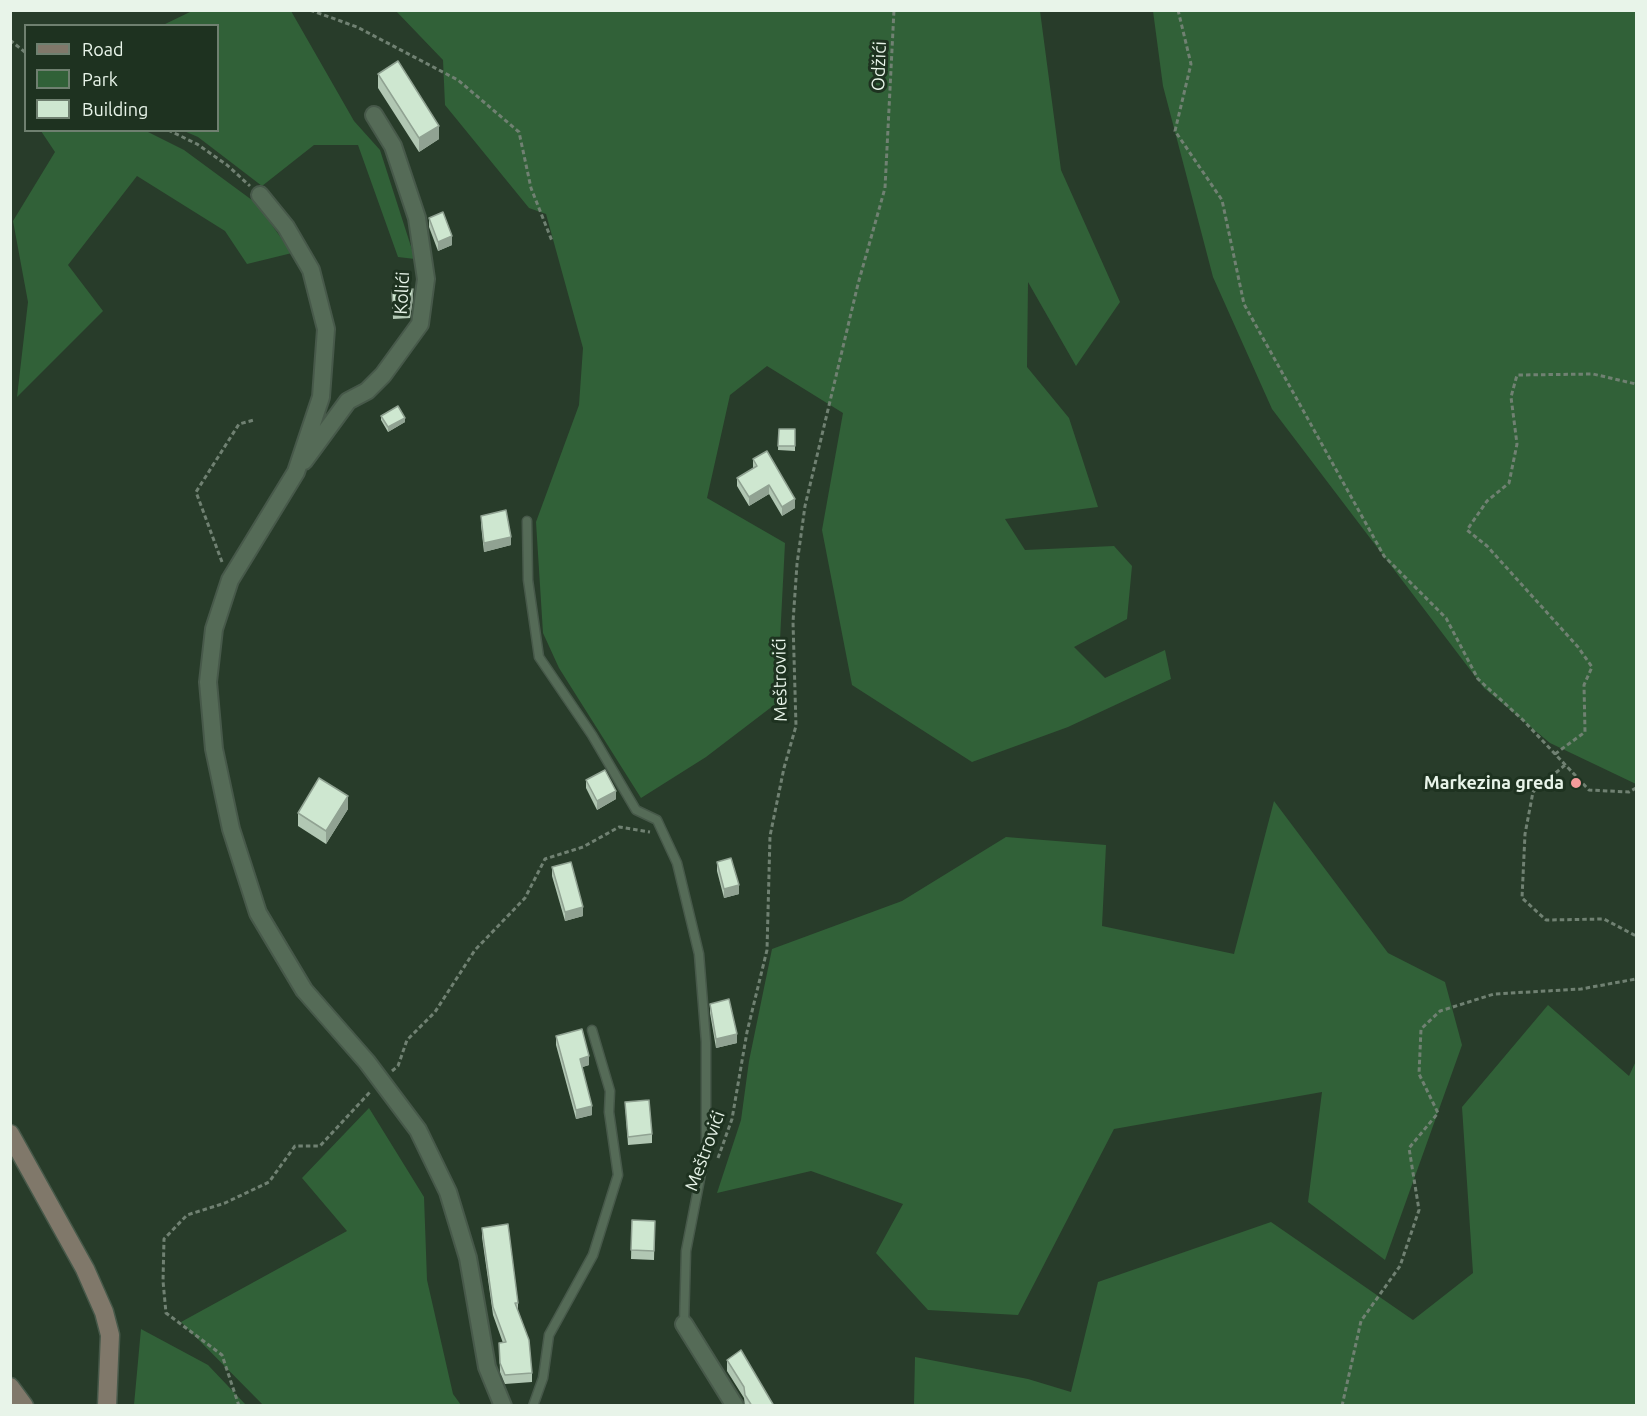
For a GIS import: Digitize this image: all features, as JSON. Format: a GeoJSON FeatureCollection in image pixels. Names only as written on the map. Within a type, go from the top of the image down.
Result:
{"type":"FeatureCollection","features":[{"type":"Feature","properties":{"kind":"street","name":"Kolići"},"geometry":{"type":"LineString","coordinates":[[296,472],[348,401],[367,391],[383,375],[420,324],[426,279],[417,218],[393,146],[374,115]]}},
{"type":"Feature","properties":{"kind":"street"},"geometry":{"type":"LineString","coordinates":[[260,195],[286,227],[311,270],[326,329],[321,397],[296,472],[230,580],[214,629],[209,693],[216,760],[231,829],[254,902],[304,990],[368,1062],[418,1130],[448,1192],[468,1258],[487,1367],[503,1406]]}},
{"type":"Feature","properties":{"kind":"street"},"geometry":{"type":"LineString","coordinates":[[10,1134],[88,1277],[104,1312],[110,1335],[106,1406]]}},
{"type":"Feature","properties":{"kind":"street"},"geometry":{"type":"LineString","coordinates":[[684,1324],[735,1406]]}},
{"type":"Feature","properties":{"kind":"street"},"geometry":{"type":"LineString","coordinates":[[10,1387],[24,1406]]}},
{"type":"Feature","properties":{"kind":"lane"},"geometry":{"type":"LineString","coordinates":[[527,521],[528,580],[539,657],[592,735],[636,810],[657,820],[677,863],[699,954],[706,1042],[706,1148],[686,1251],[684,1324]]}},
{"type":"Feature","properties":{"kind":"lane"},"geometry":{"type":"LineString","coordinates":[[533,1406],[543,1378],[549,1335],[593,1255],[618,1174],[609,1112],[610,1091],[592,1030]]}},
{"type":"Feature","properties":{"kind":"path"},"geometry":{"type":"LineString","coordinates":[[310,10],[357,27],[458,80],[519,132],[531,188],[552,241]]}},
{"type":"Feature","properties":{"kind":"path","name":"Odžići"},"geometry":{"type":"LineString","coordinates":[[890,123],[894,10]]}},
{"type":"Feature","properties":{"kind":"path"},"geometry":{"type":"LineString","coordinates":[[1178,10],[1191,64],[1175,131],[1222,200],[1244,304],[1384,556],[1446,618],[1478,679],[1522,720],[1589,790],[1629,792],[1636,788]]}},
{"type":"Feature","properties":{"kind":"path"},"geometry":{"type":"LineString","coordinates":[[10,40],[24,50]]}},
{"type":"Feature","properties":{"kind":"path","name":"Meštrovići"},"geometry":{"type":"LineString","coordinates":[[717,1160],[732,1119],[747,1032],[767,950],[770,836],[784,768],[796,726],[793,622],[797,564],[805,506],[858,284],[885,188],[890,123]]}},
{"type":"Feature","properties":{"kind":"path"},"geometry":{"type":"LineString","coordinates":[[172,132],[220,160],[260,195]]}},
{"type":"Feature","properties":{"kind":"path"},"geometry":{"type":"LineString","coordinates":[[1555,754],[1585,732],[1584,685],[1593,667],[1578,647],[1487,546],[1467,530],[1487,501],[1509,483],[1517,444],[1511,397],[1517,375],[1593,374],[1636,384]]}},
{"type":"Feature","properties":{"kind":"path"},"geometry":{"type":"LineString","coordinates":[[230,580],[212,540],[196,492],[239,424],[254,420]]}},
{"type":"Feature","properties":{"kind":"path"},"geometry":{"type":"LineString","coordinates":[[1565,765],[1533,792],[1525,834],[1522,898],[1546,920],[1604,919],[1636,936]]}},
{"type":"Feature","properties":{"kind":"path"},"geometry":{"type":"LineString","coordinates":[[391,1072],[398,1066],[408,1040],[435,1012],[475,950],[525,898],[545,860],[583,847],[619,827],[664,835]]}},
{"type":"Feature","properties":{"kind":"path"},"geometry":{"type":"LineString","coordinates":[[1342,1406],[1361,1321],[1400,1266],[1419,1210],[1409,1148],[1438,1113],[1419,1074],[1421,1029],[1440,1011],[1494,994],[1581,989],[1636,979]]}},
{"type":"Feature","properties":{"kind":"path"},"geometry":{"type":"LineString","coordinates":[[239,1406],[222,1355],[166,1313],[163,1281],[164,1239],[187,1215],[225,1203],[269,1182],[295,1146],[320,1146],[372,1090]]}},
{"type":"Feature","properties":{"kind":"green space"},"geometry":{"type":"Polygon","coordinates":[[[192,11],[291,11],[354,121],[380,150],[415,259],[398,257],[358,145],[314,145],[262,186],[198,137],[186,132],[219,132],[219,24],[165,24],[192,11]]]}},
{"type":"Feature","properties":{"kind":"green space"},"geometry":{"type":"Polygon","coordinates":[[[396,11],[1040,11],[1061,170],[1120,302],[1076,366],[1028,282],[1027,367],[1069,418],[1098,507],[1005,519],[1025,550],[1114,546],[1132,566],[1127,619],[1074,647],[1105,678],[1165,650],[1171,679],[1068,727],[972,762],[852,685],[822,530],[843,413],[767,366],[730,395],[707,498],[785,543],[779,659],[782,699],[706,757],[641,798],[559,668],[543,633],[536,522],[579,405],[583,348],[546,214],[529,208],[445,105],[443,60],[396,11]]]}},
{"type":"Feature","properties":{"kind":"green space"},"geometry":{"type":"Polygon","coordinates":[[[1153,11],[1636,11],[1636,784],[1550,743],[1484,688],[1272,409],[1213,277],[1163,86],[1153,11]]]}},
{"type":"Feature","properties":{"kind":"green space"},"geometry":{"type":"Polygon","coordinates":[[[42,132],[148,132],[184,150],[256,203],[292,253],[247,264],[225,231],[137,176],[68,265],[103,311],[17,397],[28,302],[13,221],[55,152],[42,132]]]}},
{"type":"Feature","properties":{"kind":"green space"},"geometry":{"type":"Polygon","coordinates":[[[1274,801],[1388,953],[1445,982],[1462,1045],[1385,1260],[1308,1202],[1322,1092],[1114,1129],[1018,1315],[928,1310],[876,1253],[903,1204],[811,1171],[717,1193],[741,1120],[749,1061],[772,949],[902,901],[1006,837],[1106,845],[1102,926],[1234,954],[1274,801]]]}},
{"type":"Feature","properties":{"kind":"green space"},"geometry":{"type":"Polygon","coordinates":[[[1548,1005],[1629,1076],[1636,1061],[1636,1405],[914,1405],[915,1357],[1028,1379],[1071,1392],[1098,1282],[1271,1222],[1413,1320],[1473,1273],[1462,1107],[1548,1005]]]}},
{"type":"Feature","properties":{"kind":"green space"},"geometry":{"type":"Polygon","coordinates":[[[369,1108],[424,1197],[427,1280],[453,1394],[461,1405],[263,1405],[181,1322],[347,1231],[302,1178],[369,1108]]]}},
{"type":"Feature","properties":{"kind":"green space"},"geometry":{"type":"Polygon","coordinates":[[[141,1329],[208,1365],[246,1405],[134,1405],[141,1329]]]}},
{"type":"Feature","properties":{"kind":"building"},"geometry":{"type":"Polygon","coordinates":[[[398,61],[439,126],[419,138],[378,74],[398,61]]]}},
{"type":"Feature","properties":{"kind":"building"},"geometry":{"type":"Polygon","coordinates":[[[443,212],[452,236],[438,242],[429,218],[443,212]]]}},
{"type":"Feature","properties":{"kind":"building"},"geometry":{"type":"Polygon","coordinates":[[[413,289],[410,309],[393,310],[392,290],[413,289]]]}},
{"type":"Feature","properties":{"kind":"building"},"geometry":{"type":"Polygon","coordinates":[[[398,406],[405,418],[388,427],[381,416],[398,406]]]}},
{"type":"Feature","properties":{"kind":"building"},"geometry":{"type":"Polygon","coordinates":[[[779,429],[795,429],[795,446],[778,446],[779,429]]]}},
{"type":"Feature","properties":{"kind":"building"},"geometry":{"type":"Polygon","coordinates":[[[767,451],[795,499],[782,507],[769,485],[749,497],[737,478],[757,466],[753,459],[767,451]]]}},
{"type":"Feature","properties":{"kind":"building"},"geometry":{"type":"Polygon","coordinates":[[[506,510],[511,537],[484,543],[481,516],[506,510]]]}},
{"type":"Feature","properties":{"kind":"building"},"geometry":{"type":"Polygon","coordinates":[[[605,770],[616,791],[597,801],[586,780],[605,770]]]}},
{"type":"Feature","properties":{"kind":"building"},"geometry":{"type":"Polygon","coordinates":[[[319,778],[348,796],[326,831],[298,813],[319,778]]]}},
{"type":"Feature","properties":{"kind":"building"},"geometry":{"type":"Polygon","coordinates":[[[731,858],[739,885],[724,889],[717,862],[731,858]]]}},
{"type":"Feature","properties":{"kind":"building"},"geometry":{"type":"Polygon","coordinates":[[[571,862],[583,907],[565,912],[552,867],[571,862]]]}},
{"type":"Feature","properties":{"kind":"building"},"geometry":{"type":"Polygon","coordinates":[[[729,999],[737,1034],[716,1039],[710,1004],[729,999]]]}},
{"type":"Feature","properties":{"kind":"building"},"geometry":{"type":"Polygon","coordinates":[[[582,1029],[589,1056],[580,1059],[592,1106],[576,1110],[556,1036],[582,1029]]]}},
{"type":"Feature","properties":{"kind":"building"},"geometry":{"type":"Polygon","coordinates":[[[649,1100],[652,1134],[628,1137],[625,1102],[649,1100]]]}},
{"type":"Feature","properties":{"kind":"building"},"geometry":{"type":"Polygon","coordinates":[[[632,1220],[655,1221],[654,1251],[631,1250],[632,1220]]]}},
{"type":"Feature","properties":{"kind":"building"},"geometry":{"type":"Polygon","coordinates":[[[508,1224],[518,1303],[515,1303],[529,1340],[532,1373],[505,1375],[500,1363],[499,1343],[506,1342],[493,1307],[482,1228],[508,1224]]]}},
{"type":"Feature","properties":{"kind":"building"},"geometry":{"type":"Polygon","coordinates":[[[741,1350],[774,1406],[752,1406],[745,1395],[744,1387],[727,1360],[741,1350]]]}},
{"type":"Feature","properties":{"kind":"place","name":"Markezina greda"},"geometry":{"type":"Point","coordinates":[1576,783]}}]}
